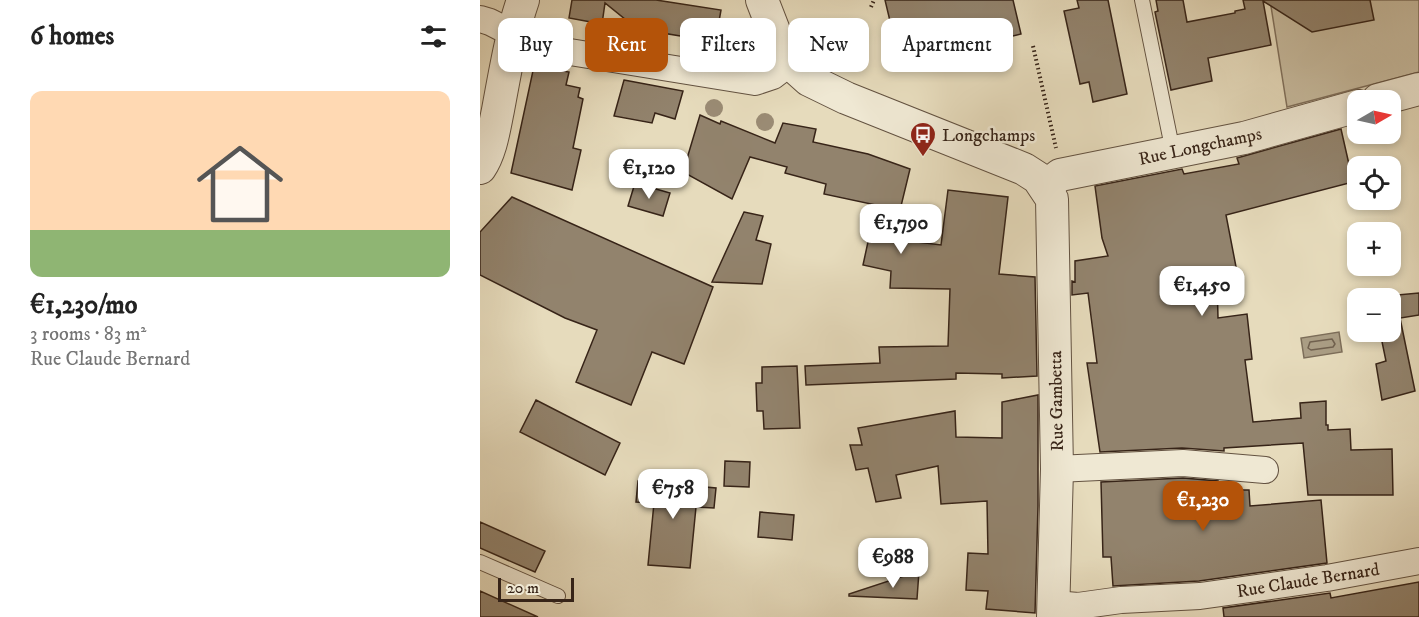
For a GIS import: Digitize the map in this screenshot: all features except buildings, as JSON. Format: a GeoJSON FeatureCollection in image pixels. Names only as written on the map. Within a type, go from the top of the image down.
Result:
{"type":"FeatureCollection","features":[{"type":"Feature","properties":{"kind":"street"},"geometry":{"type":"LineString","coordinates":[[518,18],[523,0]]}},
{"type":"Feature","properties":{"kind":"street"},"geometry":{"type":"LineString","coordinates":[[762,0],[788,59]]}},
{"type":"Feature","properties":{"kind":"street"},"geometry":{"type":"LineString","coordinates":[[480,19],[498,27]]}},
{"type":"Feature","properties":{"kind":"street"},"geometry":{"type":"LineString","coordinates":[[573,53],[755,82],[773,76],[788,65]]}},
{"type":"Feature","properties":{"kind":"street"},"geometry":{"type":"LineString","coordinates":[[480,168],[484,163],[493,135],[506,72]]}},
{"type":"Feature","properties":{"kind":"street"},"geometry":{"type":"LineString","coordinates":[[800,72],[809,80],[846,98],[1024,169],[1038,178],[1045,187]]}},
{"type":"Feature","properties":{"kind":"street"},"geometry":{"type":"LineString","coordinates":[[1401,94],[1419,89]]}},
{"type":"Feature","properties":{"kind":"street","name":"Rue Longchamps"},"geometry":{"type":"LineString","coordinates":[[1045,187],[1060,175],[1244,138],[1347,109]]}},
{"type":"Feature","properties":{"kind":"street","name":"Rue Gambetta"},"geometry":{"type":"LineString","coordinates":[[1045,187],[1052,199],[1053,228],[1057,469],[1053,610]]}},
{"type":"Feature","properties":{"kind":"street"},"geometry":{"type":"LineString","coordinates":[[1057,469],[1184,463],[1264,470]]}},
{"type":"Feature","properties":{"kind":"street","name":"Rue Claude Bernard"},"geometry":{"type":"LineString","coordinates":[[1053,610],[1121,600],[1200,596],[1327,578],[1419,561]]}},
{"type":"Feature","properties":{"kind":"lane"},"geometry":{"type":"LineString","coordinates":[[1142,0],[1173,152]]}},
{"type":"Feature","properties":{"kind":"lane"},"geometry":{"type":"LineString","coordinates":[[480,562],[558,596]]}},
{"type":"Feature","properties":{"kind":"path"},"geometry":{"type":"LineString","coordinates":[[871,7],[874,0]]}},
{"type":"Feature","properties":{"kind":"path"},"geometry":{"type":"LineString","coordinates":[[1033,46],[1057,152],[1045,187]]}},
{"type":"Feature","properties":{"kind":"shaded area"},"geometry":{"type":"Polygon","coordinates":[[[1270,0],[1419,0],[1419,72],[1287,107],[1270,0]]]}},
{"type":"Feature","properties":{"kind":"water"},"geometry":{"type":"Polygon","coordinates":[[[1339,332],[1342,352],[1304,358],[1301,338],[1339,332]]]}},
{"type":"Feature","properties":{"kind":"place","name":"Longchamps"},"geometry":{"type":"Point","coordinates":[923,158]}}]}
